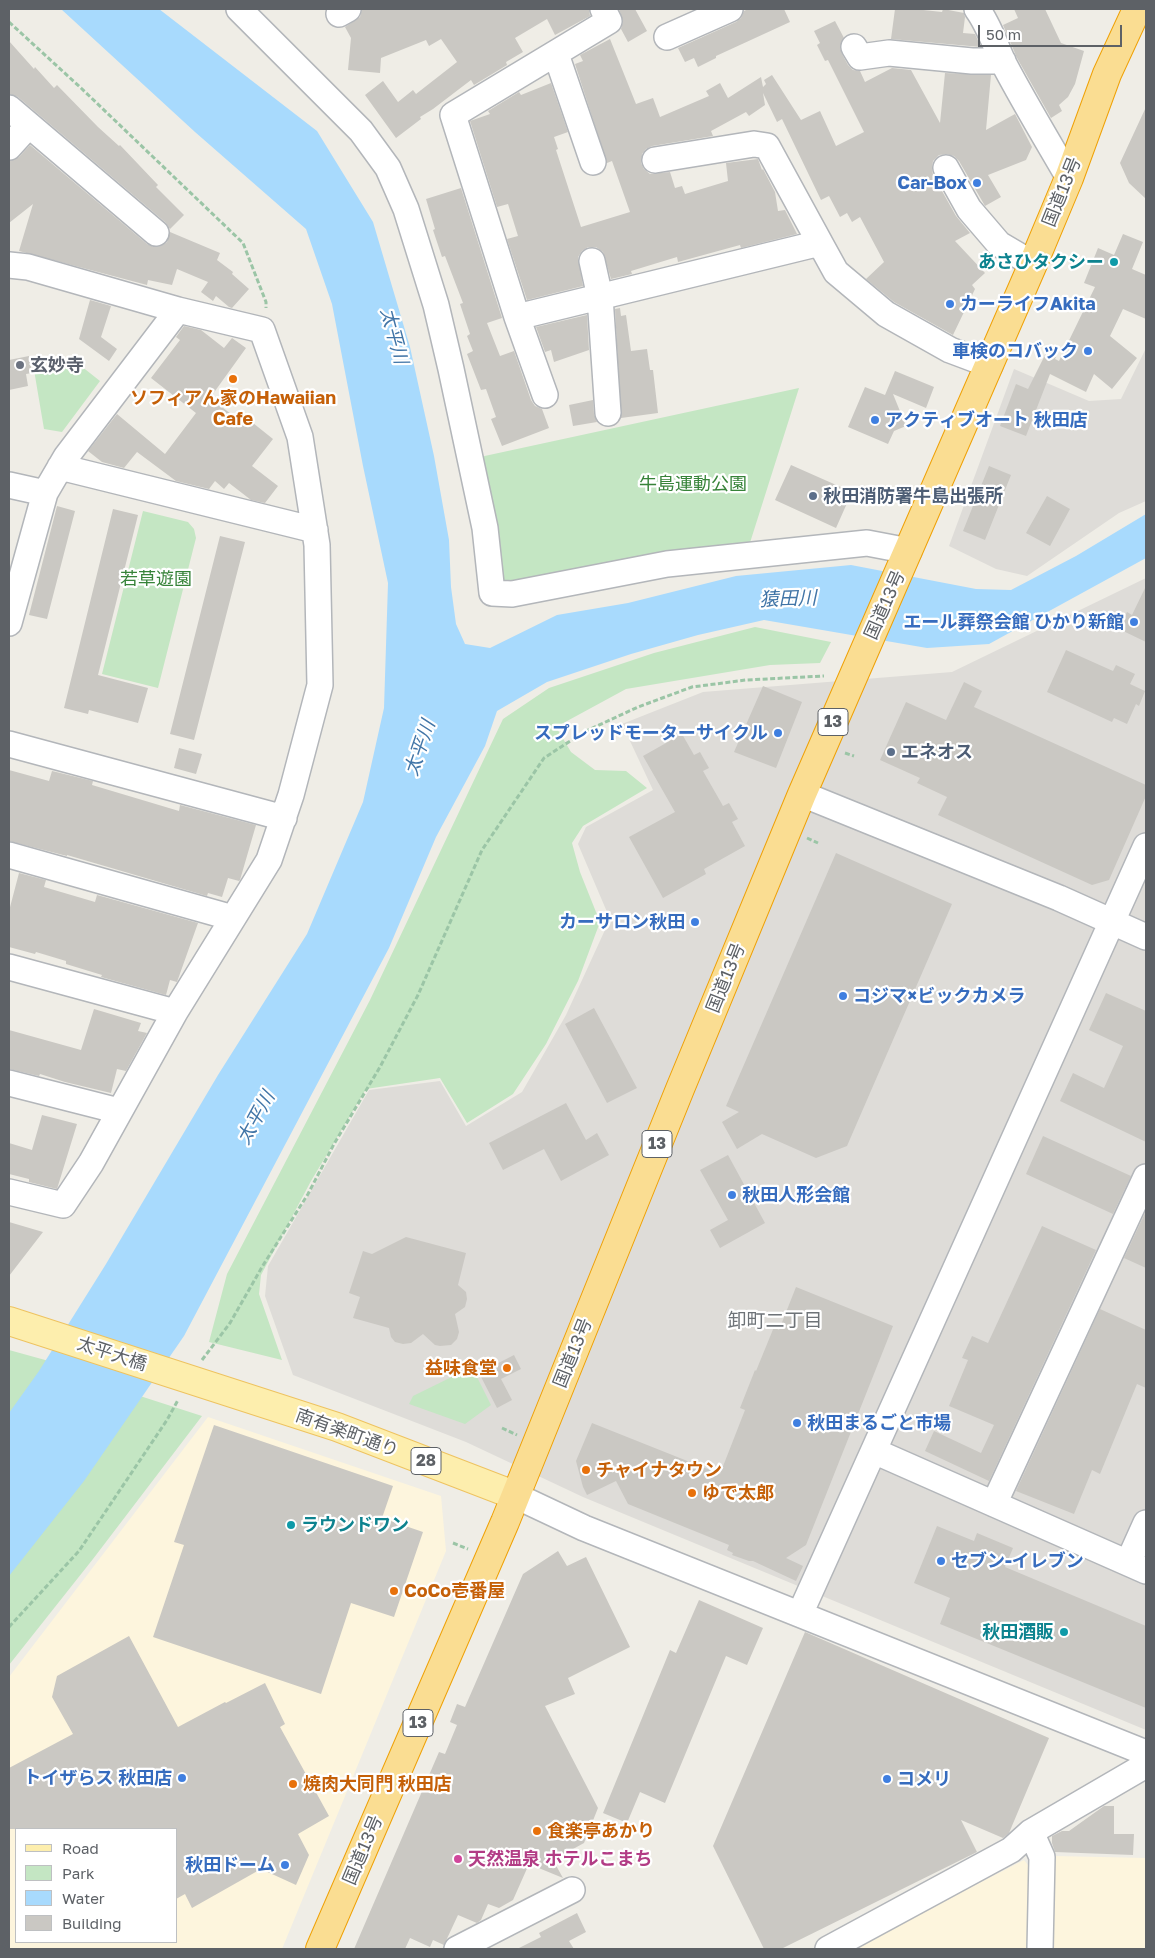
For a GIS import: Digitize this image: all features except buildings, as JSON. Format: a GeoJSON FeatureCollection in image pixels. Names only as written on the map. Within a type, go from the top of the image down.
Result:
{"type":"FeatureCollection","features":[{"type":"Feature","properties":{"kind":"highway","name":"国道13号"},"geometry":{"type":"LineString","coordinates":[[320,1949],[490,1557],[802,794],[990,365],[1069,178],[1107,74],[1137,9]]}},
{"type":"Feature","properties":{"kind":"main road","name":"太平大橋"},"geometry":{"type":"LineString","coordinates":[[9,1321],[184,1378]]}},
{"type":"Feature","properties":{"kind":"main road","name":"南有楽町通り"},"geometry":{"type":"LineString","coordinates":[[184,1378],[337,1427],[514,1495]]}},
{"type":"Feature","properties":{"kind":"street"},"geometry":{"type":"LineString","coordinates":[[239,9],[361,131],[388,168],[399,192],[436,305],[451,369],[485,528],[492,593],[512,594],[667,564],[867,542],[906,557]]}},
{"type":"Feature","properties":{"kind":"street"},"geometry":{"type":"LineString","coordinates":[[545,395],[517,317],[453,115],[609,22],[603,9]]}},
{"type":"Feature","properties":{"kind":"street"},"geometry":{"type":"LineString","coordinates":[[667,37],[730,9]]}},
{"type":"Feature","properties":{"kind":"street"},"geometry":{"type":"LineString","coordinates":[[976,9],[985,20],[1003,61],[1069,178]]}},
{"type":"Feature","properties":{"kind":"street"},"geometry":{"type":"LineString","coordinates":[[854,47],[860,57],[889,53],[972,62],[1003,61]]}},
{"type":"Feature","properties":{"kind":"street"},"geometry":{"type":"LineString","coordinates":[[556,54],[594,162]]}},
{"type":"Feature","properties":{"kind":"street"},"geometry":{"type":"LineString","coordinates":[[9,108],[156,233]]}},
{"type":"Feature","properties":{"kind":"street"},"geometry":{"type":"LineString","coordinates":[[9,147],[29,125]]}},
{"type":"Feature","properties":{"kind":"street"},"geometry":{"type":"LineString","coordinates":[[655,160],[754,144],[767,146],[836,272],[886,314],[950,350],[990,365]]}},
{"type":"Feature","properties":{"kind":"street"},"geometry":{"type":"LineString","coordinates":[[946,168],[969,209],[999,244],[1033,264]]}},
{"type":"Feature","properties":{"kind":"street"},"geometry":{"type":"LineString","coordinates":[[517,317],[820,243]]}},
{"type":"Feature","properties":{"kind":"street"},"geometry":{"type":"LineString","coordinates":[[592,261],[600,296],[608,413]]}},
{"type":"Feature","properties":{"kind":"street"},"geometry":{"type":"LineString","coordinates":[[9,265],[28,268],[178,310],[262,330],[300,436],[317,545],[320,685],[284,818],[269,860],[175,1012],[91,1163],[63,1205],[9,1192]]}},
{"type":"Feature","properties":{"kind":"street"},"geometry":{"type":"LineString","coordinates":[[9,623],[45,493],[60,467],[178,310]]}},
{"type":"Feature","properties":{"kind":"street"},"geometry":{"type":"LineString","coordinates":[[60,467],[315,530]]}},
{"type":"Feature","properties":{"kind":"street"},"geometry":{"type":"LineString","coordinates":[[9,485],[45,493]]}},
{"type":"Feature","properties":{"kind":"street"},"geometry":{"type":"LineString","coordinates":[[9,744],[284,818]]}},
{"type":"Feature","properties":{"kind":"street"},"geometry":{"type":"LineString","coordinates":[[802,794],[1059,898],[1146,937]]}},
{"type":"Feature","properties":{"kind":"street"},"geometry":{"type":"LineString","coordinates":[[800,1614],[1146,846]]}},
{"type":"Feature","properties":{"kind":"street"},"geometry":{"type":"LineString","coordinates":[[9,855],[233,918]]}},
{"type":"Feature","properties":{"kind":"street"},"geometry":{"type":"LineString","coordinates":[[9,968],[175,1012]]}},
{"type":"Feature","properties":{"kind":"street"},"geometry":{"type":"LineString","coordinates":[[9,1083],[119,1112]]}},
{"type":"Feature","properties":{"kind":"street"},"geometry":{"type":"LineString","coordinates":[[994,1504],[1146,1177]]}},
{"type":"Feature","properties":{"kind":"street"},"geometry":{"type":"LineString","coordinates":[[874,1451],[1137,1567],[1146,1523]]}},
{"type":"Feature","properties":{"kind":"street"},"geometry":{"type":"LineString","coordinates":[[514,1495],[584,1528],[1146,1753]]}},
{"type":"Feature","properties":{"kind":"street"},"geometry":{"type":"LineString","coordinates":[[828,1949],[1011,1850],[1031,1832],[1146,1765]]}},
{"type":"Feature","properties":{"kind":"street"},"geometry":{"type":"LineString","coordinates":[[1031,1832],[1042,1857],[1040,1949]]}},
{"type":"Feature","properties":{"kind":"street"},"geometry":{"type":"LineString","coordinates":[[457,1949],[572,1890]]}},
{"type":"Feature","properties":{"kind":"path"},"geometry":{"type":"LineString","coordinates":[[9,22],[81,88],[243,244],[266,302],[262,330]]}},
{"type":"Feature","properties":{"kind":"path"},"geometry":{"type":"LineString","coordinates":[[9,1627],[78,1551],[167,1420],[184,1378],[230,1322],[308,1194],[334,1144],[380,1067],[418,995],[482,850],[544,758],[584,732],[638,707],[692,687],[746,680],[824,676]]}},
{"type":"Feature","properties":{"kind":"shaded area"},"geometry":{"type":"Polygon","coordinates":[[[1146,348],[1146,501],[1119,513],[1027,576],[996,569],[949,546],[1014,369],[1089,401],[1121,399],[1146,348]]]}},
{"type":"Feature","properties":{"kind":"shaded area"},"geometry":{"type":"Polygon","coordinates":[[[1146,578],[1146,1730],[583,1497],[466,1442],[293,1375],[265,1296],[268,1266],[369,1090],[440,1081],[466,1126],[522,1092],[566,1015],[610,919],[578,844],[586,827],[653,790],[622,724],[703,692],[952,672],[1146,578]]]}},
{"type":"Feature","properties":{"kind":"shaded area"},"geometry":{"type":"Polygon","coordinates":[[[208,1417],[441,1496],[446,1551],[282,1949],[9,1949],[9,1677],[208,1417]]]}},
{"type":"Feature","properties":{"kind":"shaded area"},"geometry":{"type":"Polygon","coordinates":[[[1054,1856],[1146,1858],[1146,1949],[1052,1949],[1054,1856]]]}},
{"type":"Feature","properties":{"kind":"shaded area"},"geometry":{"type":"Polygon","coordinates":[[[1024,1860],[1031,1869],[1030,1949],[851,1949],[1024,1860]]]}},
{"type":"Feature","properties":{"kind":"green space"},"geometry":{"type":"Polygon","coordinates":[[[76,362],[100,381],[62,432],[44,429],[34,370],[76,362]]]}},
{"type":"Feature","properties":{"kind":"green space","name":"牛島運動公園"},"geometry":{"type":"Polygon","coordinates":[[[799,388],[748,549],[509,588],[495,578],[480,457],[799,388]]]}},
{"type":"Feature","properties":{"kind":"green space","name":"若草遊園"},"geometry":{"type":"Polygon","coordinates":[[[143,511],[188,522],[194,529],[196,538],[158,688],[102,674],[143,511]]]}},
{"type":"Feature","properties":{"kind":"green space"},"geometry":{"type":"Polygon","coordinates":[[[755,627],[831,642],[820,663],[770,665],[626,689],[556,727],[571,752],[595,770],[626,771],[647,788],[583,826],[572,843],[580,872],[600,922],[578,981],[546,1044],[513,1094],[467,1123],[440,1078],[366,1089],[311,1181],[261,1275],[259,1294],[282,1360],[209,1342],[227,1274],[370,1000],[503,719],[549,688],[654,653],[755,627]]]}},
{"type":"Feature","properties":{"kind":"green space"},"geometry":{"type":"Polygon","coordinates":[[[9,1350],[56,1363],[9,1424],[9,1350]]]}},
{"type":"Feature","properties":{"kind":"green space"},"geometry":{"type":"Polygon","coordinates":[[[472,1367],[491,1405],[465,1424],[409,1404],[413,1396],[472,1367]]]}},
{"type":"Feature","properties":{"kind":"green space"},"geometry":{"type":"Polygon","coordinates":[[[140,1396],[202,1416],[9,1665],[9,1567],[140,1396]]]}},
{"type":"Feature","properties":{"kind":"water"},"geometry":{"type":"Polygon","coordinates":[[[61,9],[159,9],[317,131],[373,222],[410,347],[434,456],[449,540],[451,587],[456,624],[465,644],[490,648],[557,615],[628,603],[736,576],[851,565],[976,589],[1011,590],[1076,556],[1146,514],[1146,558],[989,644],[927,648],[764,620],[698,635],[631,654],[547,682],[497,711],[485,746],[436,837],[389,948],[184,1336],[84,1481],[9,1576],[9,1413],[39,1371],[106,1264],[218,1075],[307,934],[363,802],[384,708],[388,583],[332,304],[306,229],[195,132],[61,9]]]}},
{"type":"Feature","properties":{"kind":"place","name":"Car-Box"},"geometry":{"type":"Point","coordinates":[977,183]}},
{"type":"Feature","properties":{"kind":"place","name":"あさひタクシー"},"geometry":{"type":"Point","coordinates":[1114,262]}},
{"type":"Feature","properties":{"kind":"place","name":"カーライフAkita"},"geometry":{"type":"Point","coordinates":[950,304]}},
{"type":"Feature","properties":{"kind":"place","name":"車検のコバック"},"geometry":{"type":"Point","coordinates":[1088,351]}},
{"type":"Feature","properties":{"kind":"place","name":"玄妙寺"},"geometry":{"type":"Point","coordinates":[20,365]}},
{"type":"Feature","properties":{"kind":"place","name":"ソフィアん家のHawaiian Cafe"},"geometry":{"type":"Point","coordinates":[233,379]}},
{"type":"Feature","properties":{"kind":"place","name":"アクティブオート 秋田店"},"geometry":{"type":"Point","coordinates":[875,420]}},
{"type":"Feature","properties":{"kind":"place","name":"秋田消防署牛島出張所"},"geometry":{"type":"Point","coordinates":[813,496]}},
{"type":"Feature","properties":{"kind":"place","name":"エール葬祭会館 ひかり新館"},"geometry":{"type":"Point","coordinates":[1134,622]}},
{"type":"Feature","properties":{"kind":"place","name":"スプレッドモーターサイクル"},"geometry":{"type":"Point","coordinates":[778,733]}},
{"type":"Feature","properties":{"kind":"place","name":"エネオス"},"geometry":{"type":"Point","coordinates":[891,752]}},
{"type":"Feature","properties":{"kind":"place","name":"カーサロン秋田"},"geometry":{"type":"Point","coordinates":[695,922]}},
{"type":"Feature","properties":{"kind":"place","name":"コジマ×ビックカメラ"},"geometry":{"type":"Point","coordinates":[843,996]}},
{"type":"Feature","properties":{"kind":"place","name":"秋田人形会館"},"geometry":{"type":"Point","coordinates":[732,1195]}},
{"type":"Feature","properties":{"kind":"place","name":"益味食堂"},"geometry":{"type":"Point","coordinates":[507,1368]}},
{"type":"Feature","properties":{"kind":"place","name":"秋田まるごと市場"},"geometry":{"type":"Point","coordinates":[797,1423]}},
{"type":"Feature","properties":{"kind":"place","name":"チャイナタウン"},"geometry":{"type":"Point","coordinates":[586,1470]}},
{"type":"Feature","properties":{"kind":"place","name":"ゆで太郎"},"geometry":{"type":"Point","coordinates":[692,1493]}},
{"type":"Feature","properties":{"kind":"place","name":"ラウンドワン"},"geometry":{"type":"Point","coordinates":[291,1525]}},
{"type":"Feature","properties":{"kind":"place","name":"セブン-イレブン"},"geometry":{"type":"Point","coordinates":[941,1561]}},
{"type":"Feature","properties":{"kind":"place","name":"CoCo壱番屋"},"geometry":{"type":"Point","coordinates":[394,1591]}},
{"type":"Feature","properties":{"kind":"place","name":"秋田酒販"},"geometry":{"type":"Point","coordinates":[1064,1632]}},
{"type":"Feature","properties":{"kind":"place","name":"トイザらス 秋田店"},"geometry":{"type":"Point","coordinates":[182,1778]}},
{"type":"Feature","properties":{"kind":"place","name":"コメリ"},"geometry":{"type":"Point","coordinates":[887,1779]}},
{"type":"Feature","properties":{"kind":"place","name":"焼肉大同門 秋田店"},"geometry":{"type":"Point","coordinates":[293,1784]}},
{"type":"Feature","properties":{"kind":"place","name":"食楽亭あかり"},"geometry":{"type":"Point","coordinates":[537,1831]}},
{"type":"Feature","properties":{"kind":"place","name":"天然温泉 ホテルこまち"},"geometry":{"type":"Point","coordinates":[458,1859]}},
{"type":"Feature","properties":{"kind":"place","name":"秋田ドーム"},"geometry":{"type":"Point","coordinates":[285,1865]}},
{"type":"Feature","properties":{"kind":"district","name":"卸町二丁目"},"geometry":{"type":"Point","coordinates":[775,1321]}},
{"type":"Feature","properties":{"kind":"water label","name":"太平川"},"geometry":{"type":"Point","coordinates":[394,336]}},
{"type":"Feature","properties":{"kind":"water label","name":"猿田川"},"geometry":{"type":"Point","coordinates":[788,599]}},
{"type":"Feature","properties":{"kind":"water label","name":"太平川"},"geometry":{"type":"Point","coordinates":[420,748]}},
{"type":"Feature","properties":{"kind":"water label","name":"太平川"},"geometry":{"type":"Point","coordinates":[256,1118]}}]}
